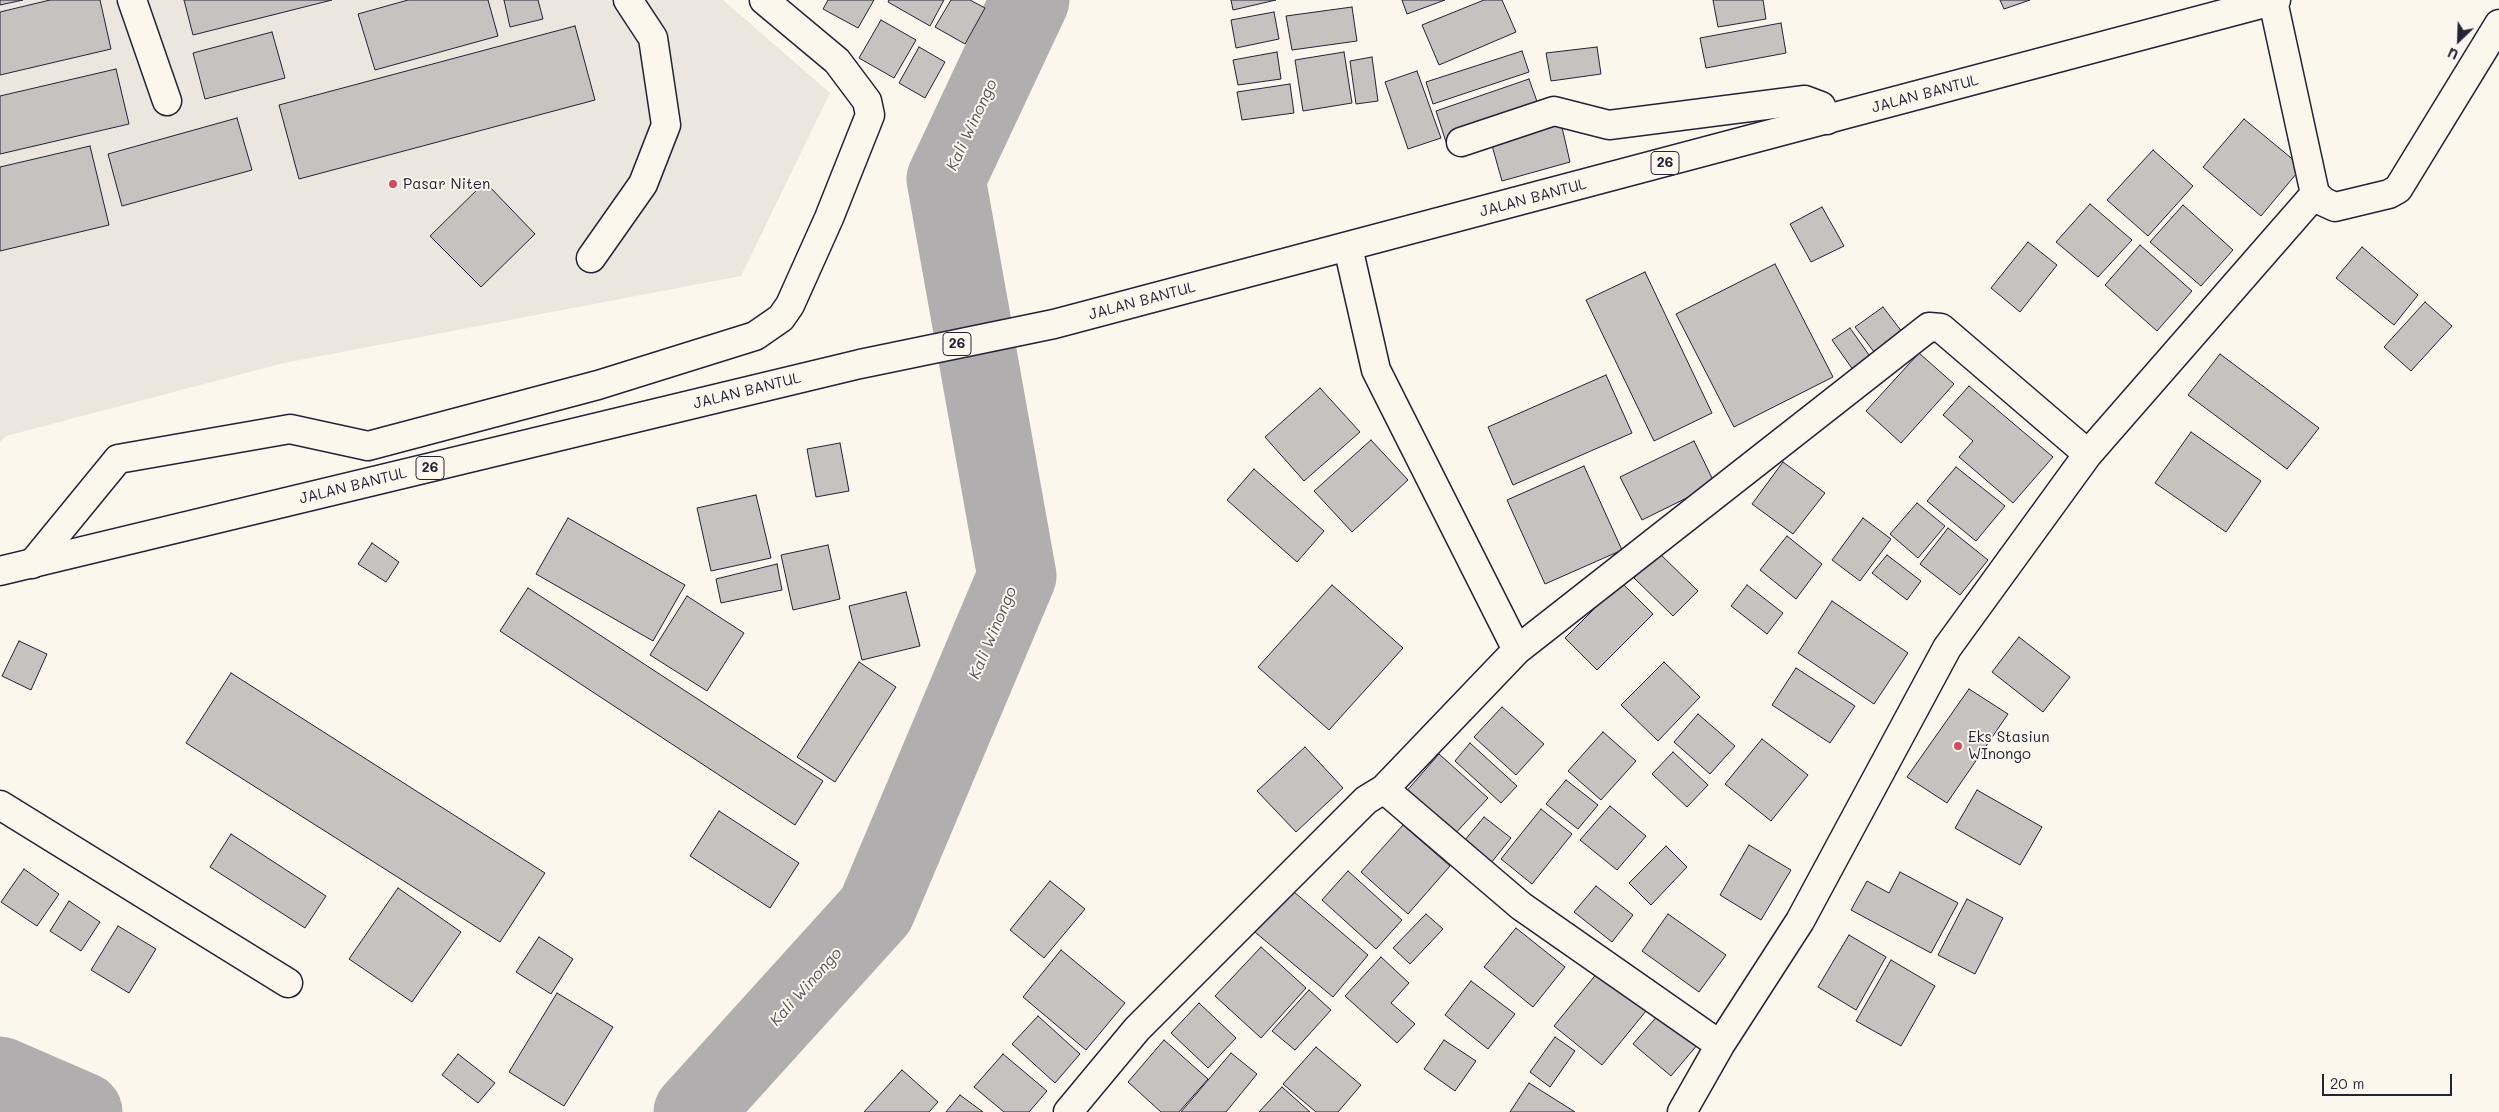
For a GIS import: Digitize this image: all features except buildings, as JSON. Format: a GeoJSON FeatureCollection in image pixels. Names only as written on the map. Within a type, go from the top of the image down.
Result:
{"type":"FeatureCollection","features":[{"type":"Feature","properties":{"kind":"street"},"geometry":{"type":"LineString","coordinates":[[132,0],[167,101]]}},
{"type":"Feature","properties":{"kind":"street"},"geometry":{"type":"LineString","coordinates":[[591,258],[642,184],[666,125],[653,38],[628,0]]}},
{"type":"Feature","properties":{"kind":"street"},"geometry":{"type":"LineString","coordinates":[[32,564],[118,459],[290,429],[368,446],[598,385],[755,336],[781,318],[790,305],[829,218],[870,115],[867,101],[837,61],[764,0]]}},
{"type":"Feature","properties":{"kind":"street"},"geometry":{"type":"LineString","coordinates":[[2275,0],[2315,194],[2324,202],[2335,206],[2388,194],[2398,189],[2499,24]]}},
{"type":"Feature","properties":{"kind":"street","name":"JALAN BANTUL"},"geometry":{"type":"LineString","coordinates":[[0,571],[860,364],[1054,324],[2275,0]]}},
{"type":"Feature","properties":{"kind":"street"},"geometry":{"type":"LineString","coordinates":[[1461,142],[1554,111],[1609,125],[1804,100],[1821,106],[1827,120]]}},
{"type":"Feature","properties":{"kind":"street"},"geometry":{"type":"LineString","coordinates":[[1682,1112],[1720,1045],[1800,921],[1946,648],[2088,454],[2315,194]]}},
{"type":"Feature","properties":{"kind":"street"},"geometry":{"type":"LineString","coordinates":[[1348,247],[1376,370],[1516,650]]}},
{"type":"Feature","properties":{"kind":"street"},"geometry":{"type":"LineString","coordinates":[[1068,1112],[1137,1029],[1366,800],[1384,789],[1516,650],[1929,327],[1941,328],[2088,454]]}},
{"type":"Feature","properties":{"kind":"street"},"geometry":{"type":"LineString","coordinates":[[368,446],[373,482]]}},
{"type":"Feature","properties":{"kind":"street"},"geometry":{"type":"LineString","coordinates":[[1384,789],[1521,906],[1720,1045]]}},
{"type":"Feature","properties":{"kind":"street"},"geometry":{"type":"LineString","coordinates":[[0,805],[288,983]]}},
{"type":"Feature","properties":{"kind":"shaded area","name":"Pasar Niten"},"geometry":{"type":"Polygon","coordinates":[[[0,0],[723,0],[830,93],[741,276],[284,363],[6,436],[0,442],[0,0]]]}},
{"type":"Feature","properties":{"kind":"waterway","name":"Kali Winongo"},"geometry":{"type":"LineString","coordinates":[[693,1112],[876,910],[1017,576],[946,179],[1030,0]]}},
{"type":"Feature","properties":{"kind":"waterway","name":"Kali Winongo"},"geometry":{"type":"LineString","coordinates":[[0,1076],[83,1112]]}},
{"type":"Feature","properties":{"kind":"place","name":"Pasar Niten"},"geometry":{"type":"Point","coordinates":[393,184]}},
{"type":"Feature","properties":{"kind":"place","name":"Eks Stasiun WInongo"},"geometry":{"type":"Point","coordinates":[1958,746]}}]}
